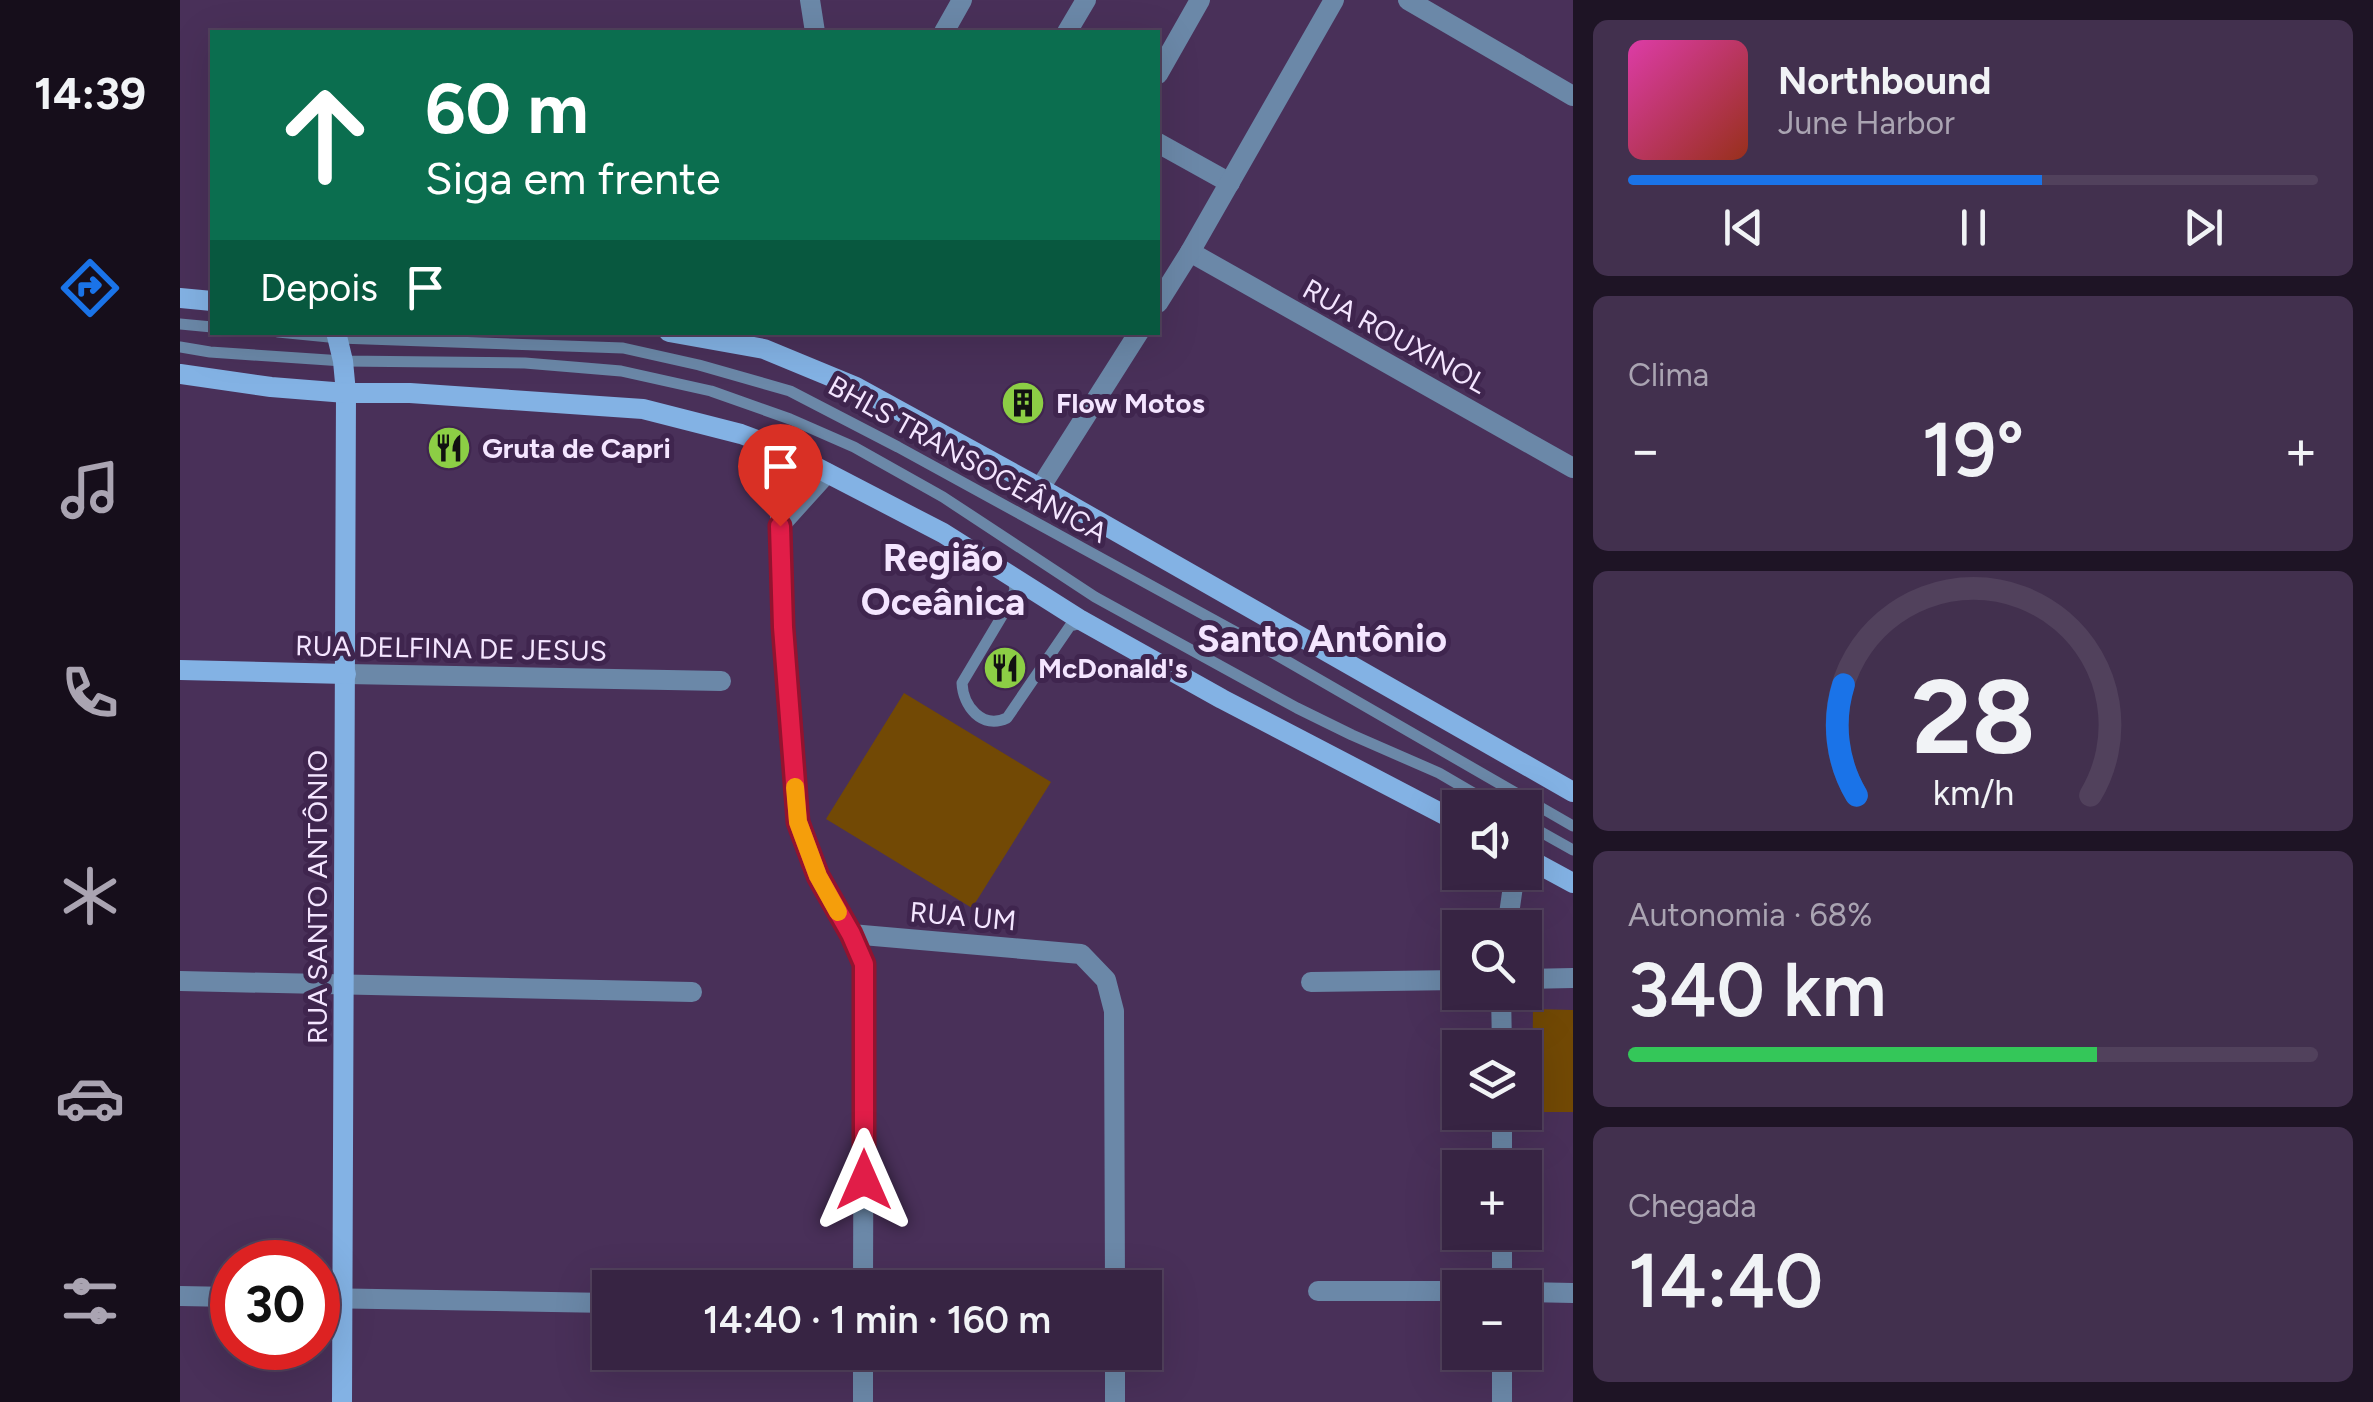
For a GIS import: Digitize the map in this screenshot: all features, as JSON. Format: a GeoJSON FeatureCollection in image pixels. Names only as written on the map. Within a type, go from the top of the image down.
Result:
{"type":"FeatureCollection","features":[{"type":"Feature","properties":{"kind":"main road"},"geometry":{"type":"LineString","coordinates":[[180,298],[210,301]]}},
{"type":"Feature","properties":{"kind":"main road","name":"RUA SANTO ANTÔNIO"},"geometry":{"type":"LineString","coordinates":[[337,335],[346,393],[342,1402]]}},
{"type":"Feature","properties":{"kind":"main road"},"geometry":{"type":"LineString","coordinates":[[702,335],[768,341],[856,387],[1573,792]]}},
{"type":"Feature","properties":{"kind":"main road"},"geometry":{"type":"LineString","coordinates":[[180,374],[346,393],[410,393],[643,409],[741,434],[781,448],[942,533],[1086,622],[1222,699],[1442,814]]}},
{"type":"Feature","properties":{"kind":"main road","name":"RUA DELFINA DE JESUS"},"geometry":{"type":"LineString","coordinates":[[180,670],[346,674]]}},
{"type":"Feature","properties":{"kind":"main road"},"geometry":{"type":"LineString","coordinates":[[1542,866],[1573,883]]}},
{"type":"Feature","properties":{"kind":"street"},"geometry":{"type":"LineString","coordinates":[[810,0],[815,30]]}},
{"type":"Feature","properties":{"kind":"street"},"geometry":{"type":"LineString","coordinates":[[949,30],[962,0]]}},
{"type":"Feature","properties":{"kind":"street"},"geometry":{"type":"LineString","coordinates":[[1075,30],[1086,0]]}},
{"type":"Feature","properties":{"kind":"street"},"geometry":{"type":"LineString","coordinates":[[1160,70],[1200,0]]}},
{"type":"Feature","properties":{"kind":"street"},"geometry":{"type":"LineString","coordinates":[[1160,300],[1334,0]]}},
{"type":"Feature","properties":{"kind":"street"},"geometry":{"type":"LineString","coordinates":[[1408,0],[1573,96]]}},
{"type":"Feature","properties":{"kind":"street"},"geometry":{"type":"LineString","coordinates":[[1160,145],[1230,183]]}},
{"type":"Feature","properties":{"kind":"street","name":"RUA ROUXINOL"},"geometry":{"type":"LineString","coordinates":[[1190,252],[1573,468]]}},
{"type":"Feature","properties":{"kind":"street"},"geometry":{"type":"LineString","coordinates":[[1040,488],[1136,335]]}},
{"type":"Feature","properties":{"kind":"street"},"geometry":{"type":"LineString","coordinates":[[781,448],[783,627],[798,822],[818,876],[864,964],[863,1270]]}},
{"type":"Feature","properties":{"kind":"street"},"geometry":{"type":"LineString","coordinates":[[780,526],[827,472]]}},
{"type":"Feature","properties":{"kind":"street","name":"RUA DELFINA DE JESUS"},"geometry":{"type":"LineString","coordinates":[[346,674],[722,680]]}},
{"type":"Feature","properties":{"kind":"street","name":"RUA UM"},"geometry":{"type":"LineString","coordinates":[[851,934],[1082,954],[1106,980],[1114,1010],[1114,1270]]}},
{"type":"Feature","properties":{"kind":"street"},"geometry":{"type":"LineString","coordinates":[[1542,979],[1573,978]]}},
{"type":"Feature","properties":{"kind":"street"},"geometry":{"type":"LineString","coordinates":[[1311,982],[1442,980]]}},
{"type":"Feature","properties":{"kind":"street"},"geometry":{"type":"LineString","coordinates":[[180,981],[692,992]]}},
{"type":"Feature","properties":{"kind":"street"},"geometry":{"type":"LineString","coordinates":[[1318,1291],[1442,1291]]}},
{"type":"Feature","properties":{"kind":"street"},"geometry":{"type":"LineString","coordinates":[[1542,1292],[1573,1293]]}},
{"type":"Feature","properties":{"kind":"street"},"geometry":{"type":"LineString","coordinates":[[180,1296],[210,1297]]}},
{"type":"Feature","properties":{"kind":"street"},"geometry":{"type":"LineString","coordinates":[[342,1298],[592,1304]]}},
{"type":"Feature","properties":{"kind":"street"},"geometry":{"type":"LineString","coordinates":[[863,1370],[863,1402]]}},
{"type":"Feature","properties":{"kind":"street"},"geometry":{"type":"LineString","coordinates":[[1115,1370],[1115,1402]]}},
{"type":"Feature","properties":{"kind":"street"},"geometry":{"type":"LineString","coordinates":[[1502,1370],[1502,1402]]}},
{"type":"Feature","properties":{"kind":"lane"},"geometry":{"type":"LineString","coordinates":[[180,324],[210,327]]}},
{"type":"Feature","properties":{"kind":"lane","name":"BHLS TRANSOCEÂNICA"},"geometry":{"type":"LineString","coordinates":[[337,335],[624,348],[699,364],[790,391],[1254,642],[1573,826]]}},
{"type":"Feature","properties":{"kind":"lane","name":"BHLS TRANSOCEÂNICA"},"geometry":{"type":"LineString","coordinates":[[180,347],[344,361],[525,363],[621,371],[711,391],[854,447],[943,498],[1058,574],[1236,674],[1468,790]]}},
{"type":"Feature","properties":{"kind":"lane"},"geometry":{"type":"LineString","coordinates":[[1013,577],[1015,590],[1008,606],[962,683],[962,694],[983,720],[998,723],[1007,718],[1070,626],[1086,622]]}},
{"type":"Feature","properties":{"kind":"lane"},"geometry":{"type":"LineString","coordinates":[[1542,832],[1573,850]]}},
{"type":"Feature","properties":{"kind":"shaded area"},"geometry":{"type":"Polygon","coordinates":[[[904,693],[1051,782],[972,908],[826,819],[904,693]]]}},
{"type":"Feature","properties":{"kind":"shaded area"},"geometry":{"type":"Polygon","coordinates":[[[1533,1010],[1573,1010],[1573,1112],[1542,1112],[1542,1030],[1533,1030],[1533,1010]]]}},
{"type":"Feature","properties":{"kind":"slow traffic"},"geometry":{"type":"LineString","coordinates":[[795,787],[798,822],[818,876],[838,912]]}},
{"type":"Feature","properties":{"kind":"place","name":"Flow Motos"},"geometry":{"type":"Point","coordinates":[1023,403]}},
{"type":"Feature","properties":{"kind":"place","name":"Gruta de Capri"},"geometry":{"type":"Point","coordinates":[449,448]}},
{"type":"Feature","properties":{"kind":"place","name":"McDonald's"},"geometry":{"type":"Point","coordinates":[1005,668]}},
{"type":"Feature","properties":{"kind":"district","name":"Região Oceânica"},"geometry":{"type":"Point","coordinates":[943,580]}},
{"type":"Feature","properties":{"kind":"district","name":"Santo Antônio"},"geometry":{"type":"Point","coordinates":[1322,639]}},
{"type":"Feature","properties":{"kind":"route"},"geometry":{"type":"LineString","coordinates":[[780,526],[783,627],[798,822],[818,876],[864,964],[864,1180]]}}]}
